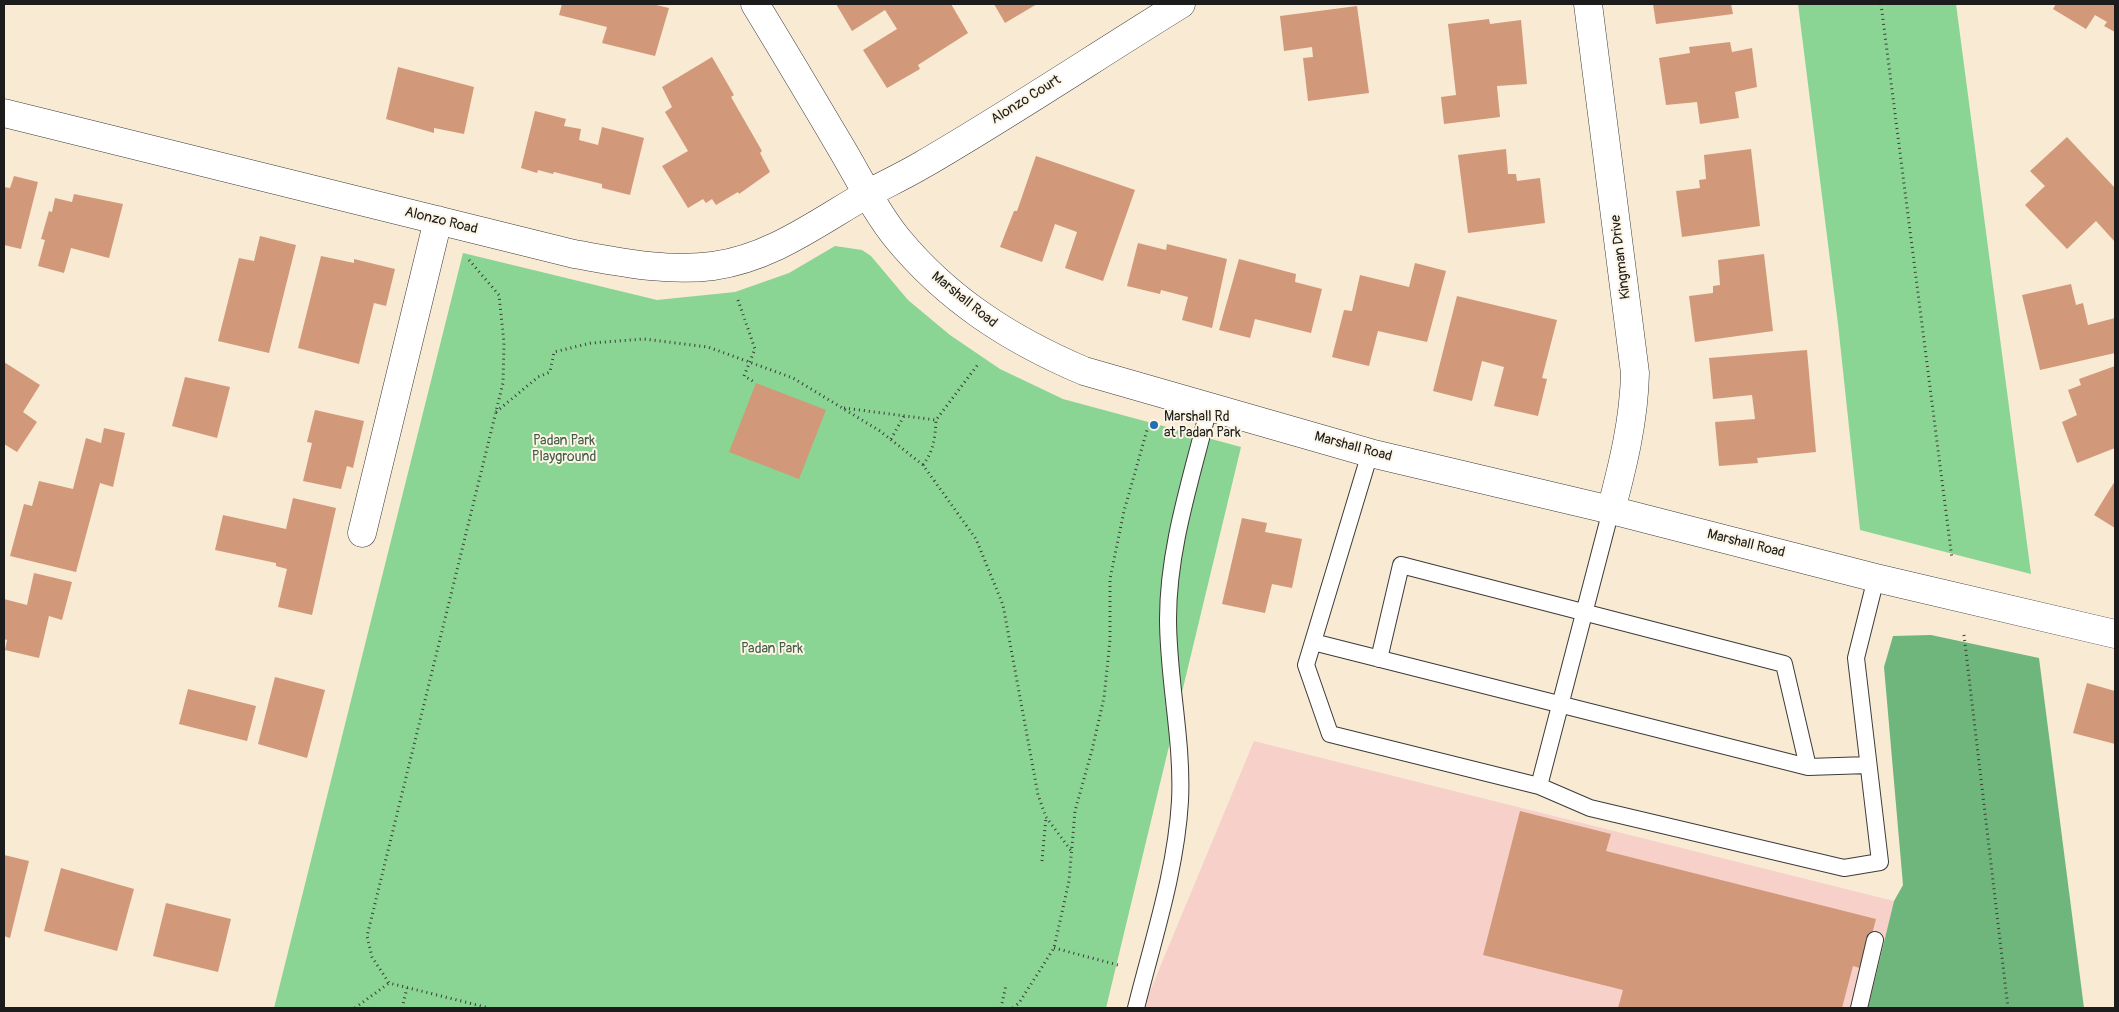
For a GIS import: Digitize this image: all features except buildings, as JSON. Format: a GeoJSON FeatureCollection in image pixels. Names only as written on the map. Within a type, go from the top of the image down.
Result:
{"type":"FeatureCollection","features":[{"type":"Feature","properties":{"kind":"street","name":"Marshall Road"},"geometry":{"type":"LineString","coordinates":[[755,4],[868,194],[896,237],[931,275],[976,313],[1009,335],[1047,356],[1084,371],[1370,452],[1611,510],[1876,578],[2115,634]]}},
{"type":"Feature","properties":{"kind":"street","name":"Alonzo Court"},"geometry":{"type":"LineString","coordinates":[[868,194],[922,165],[1181,4]]}},
{"type":"Feature","properties":{"kind":"street","name":"Kingman Drive"},"geometry":{"type":"LineString","coordinates":[[1588,4],[1635,373],[1634,396],[1626,453],[1611,510]]}},
{"type":"Feature","properties":{"kind":"street","name":"Alonzo Road"},"geometry":{"type":"LineString","coordinates":[[4,113],[435,233],[623,263],[681,268],[714,266],[767,252],[819,224],[868,194]]}},
{"type":"Feature","properties":{"kind":"street"},"geometry":{"type":"LineString","coordinates":[[362,533],[435,233]]}},
{"type":"Feature","properties":{"kind":"lane"},"geometry":{"type":"LineString","coordinates":[[1136,1008],[1167,888],[1176,840],[1181,766],[1169,655],[1170,581],[1178,530],[1209,407]]}},
{"type":"Feature","properties":{"kind":"lane"},"geometry":{"type":"LineString","coordinates":[[1370,452],[1306,665],[1330,734],[1539,786],[1590,808],[1844,868],[1880,862],[1856,658],[1876,578]]}},
{"type":"Feature","properties":{"kind":"lane"},"geometry":{"type":"LineString","coordinates":[[1539,786],[1611,510]]}},
{"type":"Feature","properties":{"kind":"lane"},"geometry":{"type":"LineString","coordinates":[[1379,659],[1401,565],[1584,614],[1784,664],[1808,767]]}},
{"type":"Feature","properties":{"kind":"lane"},"geometry":{"type":"LineString","coordinates":[[1314,642],[1808,767],[1868,765]]}},
{"type":"Feature","properties":{"kind":"lane"},"geometry":{"type":"LineString","coordinates":[[1859,1008],[1875,940]]}},
{"type":"Feature","properties":{"kind":"path"},"geometry":{"type":"LineString","coordinates":[[1881,4],[1952,559]]}},
{"type":"Feature","properties":{"kind":"path"},"geometry":{"type":"LineString","coordinates":[[435,233],[463,253],[499,295],[504,343],[503,383],[366,936],[372,957],[389,983],[489,1008]]}},
{"type":"Feature","properties":{"kind":"path"},"geometry":{"type":"LineString","coordinates":[[738,300],[755,349],[744,376],[756,383]]}},
{"type":"Feature","properties":{"kind":"path"},"geometry":{"type":"LineString","coordinates":[[496,412],[538,377],[550,372],[554,352],[591,343],[644,339],[708,348],[793,378],[891,439],[923,465],[976,539],[1003,605],[1038,795],[1046,817],[1072,852]]}},
{"type":"Feature","properties":{"kind":"path"},"geometry":{"type":"LineString","coordinates":[[923,465],[931,455],[935,442],[936,420],[979,363]]}},
{"type":"Feature","properties":{"kind":"path"},"geometry":{"type":"LineString","coordinates":[[843,408],[936,420]]}},
{"type":"Feature","properties":{"kind":"path"},"geometry":{"type":"LineString","coordinates":[[891,439],[904,416]]}},
{"type":"Feature","properties":{"kind":"path"},"geometry":{"type":"LineString","coordinates":[[1013,1008],[1019,1003],[1054,948],[1069,881],[1076,811],[1104,698],[1110,640],[1110,579],[1124,511],[1147,430]]}},
{"type":"Feature","properties":{"kind":"path"},"geometry":{"type":"LineString","coordinates":[[1964,635],[2008,1008]]}},
{"type":"Feature","properties":{"kind":"path"},"geometry":{"type":"LineString","coordinates":[[1042,861],[1046,817]]}},
{"type":"Feature","properties":{"kind":"path"},"geometry":{"type":"LineString","coordinates":[[1054,948],[1118,965]]}},
{"type":"Feature","properties":{"kind":"path"},"geometry":{"type":"LineString","coordinates":[[355,1008],[389,983]]}},
{"type":"Feature","properties":{"kind":"path"},"geometry":{"type":"LineString","coordinates":[[1002,1008],[1006,985]]}},
{"type":"Feature","properties":{"kind":"path"},"geometry":{"type":"LineString","coordinates":[[402,1008],[407,988]]}},
{"type":"Feature","properties":{"kind":"shaded area"},"geometry":{"type":"Polygon","coordinates":[[[1254,741],[1894,901],[1868,1008],[1143,1008],[1254,741]]]}},
{"type":"Feature","properties":{"kind":"green space"},"geometry":{"type":"Polygon","coordinates":[[[1798,4],[1956,4],[2031,574],[1860,530],[1838,324],[1798,4]]]}},
{"type":"Feature","properties":{"kind":"green space","name":"Padan Park"},"geometry":{"type":"Polygon","coordinates":[[[835,246],[862,250],[871,256],[908,300],[950,335],[1000,369],[1063,399],[1241,447],[1106,1008],[274,1008],[463,253],[657,300],[735,292],[789,273],[835,246]]]}},
{"type":"Feature","properties":{"kind":"green space"},"geometry":{"type":"Polygon","coordinates":[[[1931,635],[2039,658],[2084,1008],[1868,1008],[1894,901],[1903,885],[1884,667],[1893,636],[1931,635]]]}},
{"type":"Feature","properties":{"kind":"place","name":"Marshall Rd at Padan Park"},"geometry":{"type":"Point","coordinates":[1154,425]}},
{"type":"Feature","properties":{"kind":"park label","name":"Padan Park Playground"},"geometry":{"type":"Point","coordinates":[564,450]}}]}
